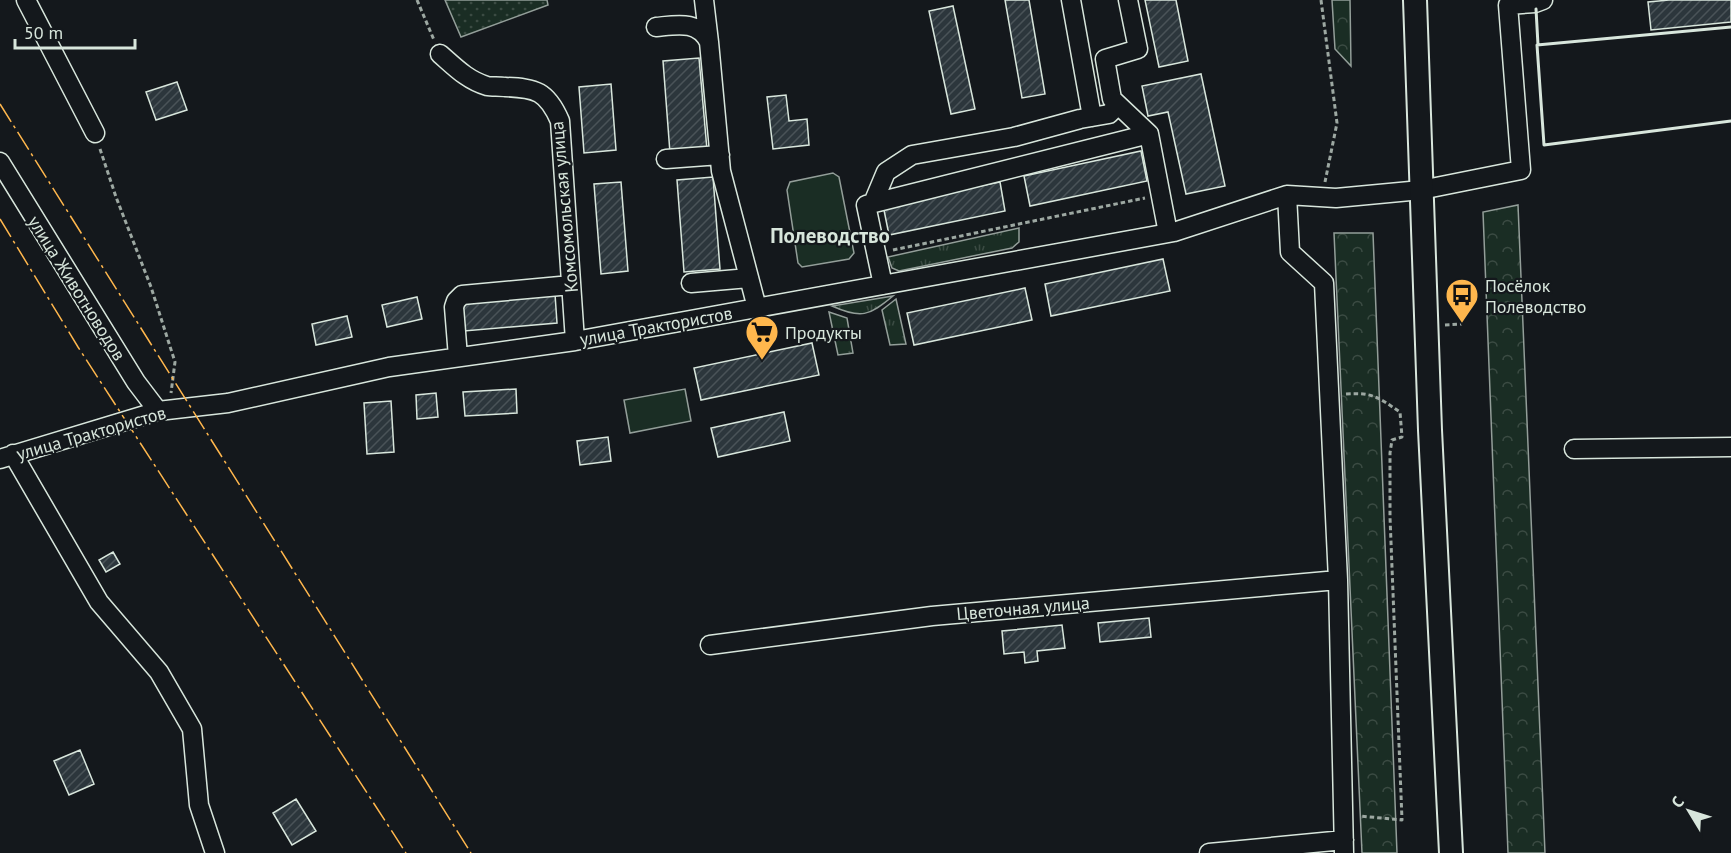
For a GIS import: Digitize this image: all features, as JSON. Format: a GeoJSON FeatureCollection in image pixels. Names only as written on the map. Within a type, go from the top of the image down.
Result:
{"type":"FeatureCollection","features":[{"type":"Feature","properties":{"kind":"main road"},"geometry":{"type":"LineString","coordinates":[[1415,0],[1430,430],[1451,853]]}},
{"type":"Feature","properties":{"kind":"street"},"geometry":{"type":"LineString","coordinates":[[26,0],[95,134]]}},
{"type":"Feature","properties":{"kind":"street"},"geometry":{"type":"LineString","coordinates":[[704,0],[721,175],[757,308]]}},
{"type":"Feature","properties":{"kind":"street"},"geometry":{"type":"LineString","coordinates":[[1071,0],[1092,117]]}},
{"type":"Feature","properties":{"kind":"street"},"geometry":{"type":"LineString","coordinates":[[1128,0],[1138,49],[1105,59],[1112,99],[1149,134],[1168,233]]}},
{"type":"Feature","properties":{"kind":"street","name":"улица Трактористов"},"geometry":{"type":"LineString","coordinates":[[7,457],[164,410],[228,403],[389,367],[575,341],[1168,233],[1287,195],[1336,198],[1421,190],[1521,170],[1508,5],[1535,3],[1543,0]]}},
{"type":"Feature","properties":{"kind":"street"},"geometry":{"type":"LineString","coordinates":[[656,27],[685,24],[701,31],[709,42]]}},
{"type":"Feature","properties":{"kind":"street","name":"Комсомольская улица"},"geometry":{"type":"LineString","coordinates":[[441,54],[463,75],[488,86],[528,88],[547,99],[555,108],[560,121],[575,341]]}},
{"type":"Feature","properties":{"kind":"street"},"geometry":{"type":"LineString","coordinates":[[873,203],[886,172],[912,155],[1014,136],[1109,114],[1118,105]]}},
{"type":"Feature","properties":{"kind":"street"},"geometry":{"type":"LineString","coordinates":[[883,285],[866,204],[1149,134]]}},
{"type":"Feature","properties":{"kind":"street"},"geometry":{"type":"LineString","coordinates":[[666,159],[720,155]]}},
{"type":"Feature","properties":{"kind":"street","name":"улица Животноводов"},"geometry":{"type":"LineString","coordinates":[[0,162],[136,382],[164,410]]}},
{"type":"Feature","properties":{"kind":"street"},"geometry":{"type":"LineString","coordinates":[[1209,853],[1344,847],[1338,580],[1324,283],[1290,252],[1287,195]]}},
{"type":"Feature","properties":{"kind":"street"},"geometry":{"type":"LineString","coordinates":[[691,282],[749,278]]}},
{"type":"Feature","properties":{"kind":"street"},"geometry":{"type":"LineString","coordinates":[[458,357],[454,307],[462,295],[571,285]]}},
{"type":"Feature","properties":{"kind":"street"},"geometry":{"type":"LineString","coordinates":[[1574,449],[1731,447]]}},
{"type":"Feature","properties":{"kind":"street"},"geometry":{"type":"LineString","coordinates":[[7,457],[99,602],[159,672],[192,729],[199,806],[215,853]]}},
{"type":"Feature","properties":{"kind":"street","name":"Цветочная улица"},"geometry":{"type":"LineString","coordinates":[[710,645],[932,616],[1338,580]]}},
{"type":"Feature","properties":{"kind":"path"},"geometry":{"type":"LineString","coordinates":[[417,0],[441,54]]}},
{"type":"Feature","properties":{"kind":"path"},"geometry":{"type":"LineString","coordinates":[[1321,0],[1337,123],[1325,183],[1336,198]]}},
{"type":"Feature","properties":{"kind":"path"},"geometry":{"type":"LineString","coordinates":[[95,134],[116,197],[152,287],[175,362],[164,410]]}},
{"type":"Feature","properties":{"kind":"path"},"geometry":{"type":"LineString","coordinates":[[876,253],[1160,195]]}},
{"type":"Feature","properties":{"kind":"path"},"geometry":{"type":"LineString","coordinates":[[1329,396],[1368,393],[1389,405],[1400,412],[1402,438],[1392,440],[1389,453],[1402,820],[1343,814]]}},
{"type":"Feature","properties":{"kind":"green space"},"geometry":{"type":"Polygon","coordinates":[[[445,0],[547,0],[548,5],[461,37],[445,0]]]}},
{"type":"Feature","properties":{"kind":"green space"},"geometry":{"type":"Polygon","coordinates":[[[1332,0],[1350,0],[1351,66],[1335,49],[1332,0]]]}},
{"type":"Feature","properties":{"kind":"green space"},"geometry":{"type":"Polygon","coordinates":[[[833,173],[839,177],[854,253],[849,259],[802,267],[798,263],[787,190],[790,182],[833,173]]]}},
{"type":"Feature","properties":{"kind":"green space"},"geometry":{"type":"Polygon","coordinates":[[[1518,205],[1545,853],[1508,853],[1483,212],[1518,205]]]}},
{"type":"Feature","properties":{"kind":"green space"},"geometry":{"type":"Polygon","coordinates":[[[1019,228],[1019,242],[1012,248],[899,271],[892,268],[888,257],[1019,228]]]}},
{"type":"Feature","properties":{"kind":"green space"},"geometry":{"type":"Polygon","coordinates":[[[1334,233],[1373,233],[1397,853],[1362,853],[1334,233]]]}},
{"type":"Feature","properties":{"kind":"green space"},"geometry":{"type":"Polygon","coordinates":[[[893,296],[877,308],[858,314],[832,306],[893,296]]]}},
{"type":"Feature","properties":{"kind":"green space"},"geometry":{"type":"Polygon","coordinates":[[[896,299],[906,344],[890,345],[882,310],[896,299]]]}},
{"type":"Feature","properties":{"kind":"green space"},"geometry":{"type":"Polygon","coordinates":[[[829,312],[847,318],[853,353],[838,355],[829,312]]]}},
{"type":"Feature","properties":{"kind":"green space"},"geometry":{"type":"Polygon","coordinates":[[[685,389],[691,421],[630,433],[624,400],[685,389]]]}},
{"type":"Feature","properties":{"kind":"building"},"geometry":{"type":"Polygon","coordinates":[[[1005,0],[1029,0],[1045,94],[1022,98],[1005,0]]]}},
{"type":"Feature","properties":{"kind":"building"},"geometry":{"type":"Polygon","coordinates":[[[1145,0],[1176,0],[1188,61],[1159,67],[1145,0]]]}},
{"type":"Feature","properties":{"kind":"building"},"geometry":{"type":"Polygon","coordinates":[[[1731,0],[1731,22],[1651,30],[1648,2],[1731,0]]]}},
{"type":"Feature","properties":{"kind":"building"},"geometry":{"type":"Polygon","coordinates":[[[953,6],[975,109],[951,114],[929,11],[953,6]]]}},
{"type":"Feature","properties":{"kind":"building"},"geometry":{"type":"Polygon","coordinates":[[[699,58],[707,150],[670,153],[663,61],[699,58]]]}},
{"type":"Feature","properties":{"kind":"building"},"geometry":{"type":"Polygon","coordinates":[[[1201,74],[1225,186],[1186,194],[1168,112],[1148,116],[1142,86],[1201,74]]]}},
{"type":"Feature","properties":{"kind":"building"},"geometry":{"type":"Polygon","coordinates":[[[177,82],[187,110],[156,120],[146,92],[177,82]]]}},
{"type":"Feature","properties":{"kind":"building"},"geometry":{"type":"Polygon","coordinates":[[[611,84],[616,150],[584,153],[579,87],[611,84]]]}},
{"type":"Feature","properties":{"kind":"building"},"geometry":{"type":"Polygon","coordinates":[[[786,95],[789,121],[807,119],[809,145],[773,149],[767,97],[786,95]]]}},
{"type":"Feature","properties":{"kind":"building"},"geometry":{"type":"Polygon","coordinates":[[[1141,151],[1147,181],[1030,206],[1024,176],[1141,151]]]}},
{"type":"Feature","properties":{"kind":"building"},"geometry":{"type":"Polygon","coordinates":[[[713,177],[720,269],[684,272],[677,180],[713,177]]]}},
{"type":"Feature","properties":{"kind":"building"},"geometry":{"type":"Polygon","coordinates":[[[621,182],[628,271],[601,274],[594,184],[621,182]]]}},
{"type":"Feature","properties":{"kind":"building"},"geometry":{"type":"Polygon","coordinates":[[[1000,182],[1005,211],[889,235],[883,205],[1000,182]]]}},
{"type":"Feature","properties":{"kind":"building"},"geometry":{"type":"Polygon","coordinates":[[[1163,259],[1170,291],[1051,316],[1045,284],[1163,259]]]}},
{"type":"Feature","properties":{"kind":"building"},"geometry":{"type":"Polygon","coordinates":[[[1025,288],[1032,320],[914,345],[907,313],[1025,288]]]}},
{"type":"Feature","properties":{"kind":"building"},"geometry":{"type":"Polygon","coordinates":[[[555,294],[557,323],[464,331],[462,302],[555,294]]]}},
{"type":"Feature","properties":{"kind":"building"},"geometry":{"type":"Polygon","coordinates":[[[417,297],[422,319],[387,327],[382,305],[417,297]]]}},
{"type":"Feature","properties":{"kind":"building"},"geometry":{"type":"Polygon","coordinates":[[[347,316],[352,337],[316,345],[312,324],[347,316]]]}},
{"type":"Feature","properties":{"kind":"building"},"geometry":{"type":"Polygon","coordinates":[[[812,343],[819,375],[701,400],[694,368],[812,343]]]}},
{"type":"Feature","properties":{"kind":"building"},"geometry":{"type":"Polygon","coordinates":[[[516,389],[517,413],[465,416],[463,392],[516,389]]]}},
{"type":"Feature","properties":{"kind":"building"},"geometry":{"type":"Polygon","coordinates":[[[436,393],[438,417],[417,419],[416,395],[436,393]]]}},
{"type":"Feature","properties":{"kind":"building"},"geometry":{"type":"Polygon","coordinates":[[[391,401],[394,452],[367,454],[364,403],[391,401]]]}},
{"type":"Feature","properties":{"kind":"building"},"geometry":{"type":"Polygon","coordinates":[[[784,412],[790,441],[718,457],[711,428],[784,412]]]}},
{"type":"Feature","properties":{"kind":"building"},"geometry":{"type":"Polygon","coordinates":[[[608,437],[611,461],[580,465],[577,441],[608,437]]]}},
{"type":"Feature","properties":{"kind":"building"},"geometry":{"type":"Polygon","coordinates":[[[113,552],[120,564],[106,572],[99,560],[113,552]]]}},
{"type":"Feature","properties":{"kind":"building"},"geometry":{"type":"Polygon","coordinates":[[[1149,618],[1151,637],[1100,642],[1098,623],[1149,618]]]}},
{"type":"Feature","properties":{"kind":"building"},"geometry":{"type":"Polygon","coordinates":[[[1062,625],[1065,648],[1037,651],[1038,661],[1025,663],[1024,652],[1004,654],[1002,631],[1062,625]]]}},
{"type":"Feature","properties":{"kind":"building"},"geometry":{"type":"Polygon","coordinates":[[[80,750],[94,784],[69,795],[54,761],[80,750]]]}},
{"type":"Feature","properties":{"kind":"building"},"geometry":{"type":"Polygon","coordinates":[[[296,799],[316,831],[292,845],[273,813],[296,799]]]}},
{"type":"Feature","properties":{"kind":"wall"},"geometry":{"type":"LineString","coordinates":[[1536,9],[1538,45]]}},
{"type":"Feature","properties":{"kind":"wall"},"geometry":{"type":"LineString","coordinates":[[1731,27],[1537,45],[1544,145],[1731,121]]}},
{"type":"Feature","properties":{"kind":"power"},"geometry":{"type":"LineString","coordinates":[[0,104],[471,853]]}},
{"type":"Feature","properties":{"kind":"power"},"geometry":{"type":"LineString","coordinates":[[0,219],[78,347],[406,853]]}},
{"type":"Feature","properties":{"kind":"place","name":"Посёлок Полеводство"},"geometry":{"type":"Point","coordinates":[1462,324]}},
{"type":"Feature","properties":{"kind":"place","name":"Продукты"},"geometry":{"type":"Point","coordinates":[762,361]}},
{"type":"Feature","properties":{"kind":"district","name":"Полеводство"},"geometry":{"type":"Point","coordinates":[830,235]}}]}
